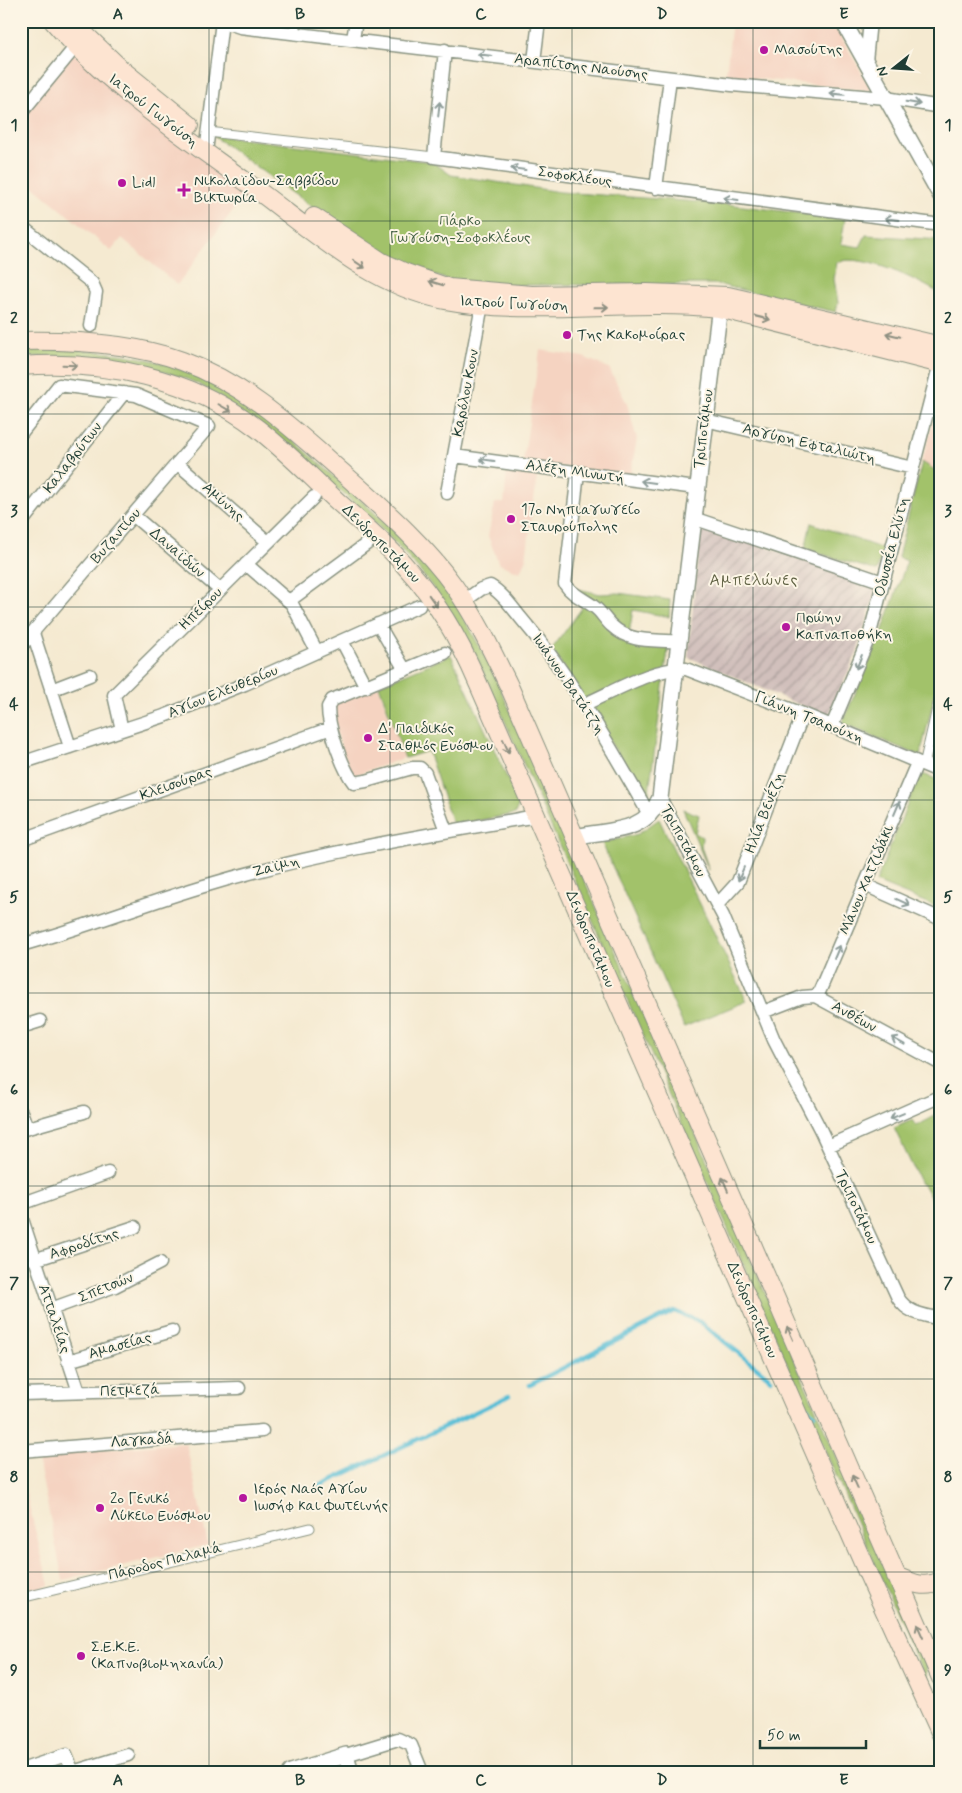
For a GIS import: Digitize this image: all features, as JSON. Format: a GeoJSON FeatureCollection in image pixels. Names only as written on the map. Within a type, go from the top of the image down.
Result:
{"type":"FeatureCollection","features":[{"type":"Feature","properties":{"kind":"main road","name":"Ιατρού Γωγούση"},"geometry":{"type":"LineString","coordinates":[[54,21],[76,46],[111,79],[207,141]]}},
{"type":"Feature","properties":{"kind":"main road","name":"Ιατρού Γωγούση"},"geometry":{"type":"LineString","coordinates":[[71,21],[128,75],[349,258],[384,280],[423,296],[483,299],[720,302],[941,346]]}},
{"type":"Feature","properties":{"kind":"main road","name":"Ιατρού Γωγούση"},"geometry":{"type":"LineString","coordinates":[[720,302],[940,363]]}},
{"type":"Feature","properties":{"kind":"main road","name":"Δενδροποτάμου"},"geometry":{"type":"LineString","coordinates":[[21,341],[89,343],[148,352],[195,366],[232,384],[275,414],[390,515],[438,565],[464,601],[479,626],[508,686],[940,1673]]}},
{"type":"Feature","properties":{"kind":"main road","name":"Δενδροποτάμου"},"geometry":{"type":"LineString","coordinates":[[21,366],[75,364],[120,371],[157,379],[204,396],[256,428],[376,537],[420,583],[453,631],[471,666],[844,1518],[938,1726]]}},
{"type":"Feature","properties":{"kind":"main road"},"geometry":{"type":"LineString","coordinates":[[896,1576],[916,1585],[928,1586],[941,1581]]}},
{"type":"Feature","properties":{"kind":"main road"},"geometry":{"type":"LineString","coordinates":[[938,1726],[940,1673]]}},
{"type":"Feature","properties":{"kind":"street"},"geometry":{"type":"LineString","coordinates":[[207,141],[222,21]]}},
{"type":"Feature","properties":{"kind":"street","name":"Αραπίτσης Ναούσης"},"geometry":{"type":"LineString","coordinates":[[222,21],[240,27],[295,27],[354,39],[670,78],[886,98],[941,107]]}},
{"type":"Feature","properties":{"kind":"street"},"geometry":{"type":"LineString","coordinates":[[354,39],[356,21]]}},
{"type":"Feature","properties":{"kind":"street"},"geometry":{"type":"LineString","coordinates":[[534,61],[538,21]]}},
{"type":"Feature","properties":{"kind":"street"},"geometry":{"type":"LineString","coordinates":[[843,21],[941,196]]}},
{"type":"Feature","properties":{"kind":"street"},"geometry":{"type":"LineString","coordinates":[[866,61],[870,21]]}},
{"type":"Feature","properties":{"kind":"street"},"geometry":{"type":"LineString","coordinates":[[21,113],[76,46]]}},
{"type":"Feature","properties":{"kind":"street"},"geometry":{"type":"LineString","coordinates":[[434,157],[445,50]]}},
{"type":"Feature","properties":{"kind":"street"},"geometry":{"type":"LineString","coordinates":[[656,188],[670,78]]}},
{"type":"Feature","properties":{"kind":"street","name":"Σοφοκλέους"},"geometry":{"type":"LineString","coordinates":[[207,141],[434,157],[941,225]]}},
{"type":"Feature","properties":{"kind":"street"},"geometry":{"type":"LineString","coordinates":[[21,226],[92,283],[96,292],[91,326]]}},
{"type":"Feature","properties":{"kind":"street","name":"Καρόλου Κουν"},"geometry":{"type":"LineString","coordinates":[[447,493],[483,299]]}},
{"type":"Feature","properties":{"kind":"street","name":"Τριποτάμου"},"geometry":{"type":"LineString","coordinates":[[720,302],[660,798],[717,905],[774,1040],[828,1146],[902,1304],[915,1314],[941,1319]]}},
{"type":"Feature","properties":{"kind":"street","name":"Οδυσσέα Ελύτη"},"geometry":{"type":"LineString","coordinates":[[832,726],[869,637],[940,363]]}},
{"type":"Feature","properties":{"kind":"street"},"geometry":{"type":"LineString","coordinates":[[21,433],[59,385],[124,393]]}},
{"type":"Feature","properties":{"kind":"street","name":"Βυζαντίου"},"geometry":{"type":"LineString","coordinates":[[21,646],[210,426],[156,402],[124,393]]}},
{"type":"Feature","properties":{"kind":"street","name":"Καλαβρύτων"},"geometry":{"type":"LineString","coordinates":[[21,523],[124,393]]}},
{"type":"Feature","properties":{"kind":"street","name":"Αργύρη Εφταλιώτη"},"geometry":{"type":"LineString","coordinates":[[705,420],[913,468]]}},
{"type":"Feature","properties":{"kind":"street","name":"Αλέξη Μινωτή"},"geometry":{"type":"LineString","coordinates":[[454,456],[696,488]]}},
{"type":"Feature","properties":{"kind":"street","name":"Αμύνης"},"geometry":{"type":"LineString","coordinates":[[178,463],[268,542]]}},
{"type":"Feature","properties":{"kind":"street"},"geometry":{"type":"LineString","coordinates":[[578,473],[565,584],[573,593],[596,608],[612,626],[626,637],[639,640],[679,642]]}},
{"type":"Feature","properties":{"kind":"street","name":"Ηπείρου"},"geometry":{"type":"LineString","coordinates":[[122,730],[114,695],[314,497]]}},
{"type":"Feature","properties":{"kind":"street","name":"Δαναϊδών"},"geometry":{"type":"LineString","coordinates":[[134,516],[220,590]]}},
{"type":"Feature","properties":{"kind":"street"},"geometry":{"type":"LineString","coordinates":[[693,518],[883,582]]}},
{"type":"Feature","properties":{"kind":"street"},"geometry":{"type":"LineString","coordinates":[[289,601],[376,537]]}},
{"type":"Feature","properties":{"kind":"street"},"geometry":{"type":"LineString","coordinates":[[246,564],[289,601],[317,652]]}},
{"type":"Feature","properties":{"kind":"street","name":"Ιωάννου Βατάτζη"},"geometry":{"type":"LineString","coordinates":[[464,601],[486,587],[496,589],[542,644],[585,704],[650,816]]}},
{"type":"Feature","properties":{"kind":"street","name":"Αγίου Ελευθερίου"},"geometry":{"type":"LineString","coordinates":[[21,763],[122,730],[245,684],[419,606]]}},
{"type":"Feature","properties":{"kind":"street"},"geometry":{"type":"LineString","coordinates":[[378,624],[405,670]]}},
{"type":"Feature","properties":{"kind":"street"},"geometry":{"type":"LineString","coordinates":[[33,633],[70,747]]}},
{"type":"Feature","properties":{"kind":"street"},"geometry":{"type":"LineString","coordinates":[[342,641],[366,687]]}},
{"type":"Feature","properties":{"kind":"street"},"geometry":{"type":"LineString","coordinates":[[446,653],[332,700],[328,707],[331,728],[346,773],[354,782],[412,768],[420,768],[425,773],[446,831]]}},
{"type":"Feature","properties":{"kind":"street"},"geometry":{"type":"LineString","coordinates":[[585,704],[655,674],[676,668]]}},
{"type":"Feature","properties":{"kind":"street","name":"Γιάννη Τσαρούχη"},"geometry":{"type":"LineString","coordinates":[[676,668],[690,670],[803,714],[941,772]]}},
{"type":"Feature","properties":{"kind":"street"},"geometry":{"type":"LineString","coordinates":[[51,690],[90,675]]}},
{"type":"Feature","properties":{"kind":"street"},"geometry":{"type":"LineString","coordinates":[[920,764],[941,691]]}},
{"type":"Feature","properties":{"kind":"street","name":"Ηλία Βενέζη"},"geometry":{"type":"LineString","coordinates":[[717,905],[738,882],[803,714]]}},
{"type":"Feature","properties":{"kind":"street","name":"Κλεισούρας"},"geometry":{"type":"LineString","coordinates":[[21,840],[331,728]]}},
{"type":"Feature","properties":{"kind":"street","name":"Μάνου Χατζιδάκι"},"geometry":{"type":"LineString","coordinates":[[818,997],[920,764]]}},
{"type":"Feature","properties":{"kind":"street"},"geometry":{"type":"LineString","coordinates":[[575,837],[619,830],[650,816],[660,798]]}},
{"type":"Feature","properties":{"kind":"street","name":"Ζαϊμη"},"geometry":{"type":"LineString","coordinates":[[21,945],[204,886],[289,862],[446,831],[537,816]]}},
{"type":"Feature","properties":{"kind":"street"},"geometry":{"type":"LineString","coordinates":[[865,886],[940,917]]}},
{"type":"Feature","properties":{"kind":"street","name":"Ανθέων"},"geometry":{"type":"LineString","coordinates":[[763,1012],[804,997],[818,997],[941,1064]]}},
{"type":"Feature","properties":{"kind":"street"},"geometry":{"type":"LineString","coordinates":[[21,1027],[40,1021]]}},
{"type":"Feature","properties":{"kind":"street"},"geometry":{"type":"LineString","coordinates":[[828,1146],[941,1096]]}},
{"type":"Feature","properties":{"kind":"street"},"geometry":{"type":"LineString","coordinates":[[21,1112],[24,1129],[84,1112]]}},
{"type":"Feature","properties":{"kind":"street"},"geometry":{"type":"LineString","coordinates":[[21,1204],[108,1173]]}},
{"type":"Feature","properties":{"kind":"street","name":"Ατταλείας"},"geometry":{"type":"LineString","coordinates":[[21,1216],[79,1392]]}},
{"type":"Feature","properties":{"kind":"street","name":"Αφροδίτης"},"geometry":{"type":"LineString","coordinates":[[34,1260],[135,1227]]}},
{"type":"Feature","properties":{"kind":"street","name":"Σπετσών"},"geometry":{"type":"LineString","coordinates":[[51,1309],[115,1286],[160,1264]]}},
{"type":"Feature","properties":{"kind":"street","name":"Αμασείας"},"geometry":{"type":"LineString","coordinates":[[68,1361],[172,1332]]}},
{"type":"Feature","properties":{"kind":"street","name":"Πετμεζά"},"geometry":{"type":"LineString","coordinates":[[21,1394],[239,1388]]}},
{"type":"Feature","properties":{"kind":"street","name":"Λαγκαδά"},"geometry":{"type":"LineString","coordinates":[[21,1450],[262,1432]]}},
{"type":"Feature","properties":{"kind":"street","name":"Πάροδος Παλαμά"},"geometry":{"type":"LineString","coordinates":[[21,1598],[310,1528]]}},
{"type":"Feature","properties":{"kind":"street"},"geometry":{"type":"LineString","coordinates":[[291,1772],[390,1740],[403,1740],[411,1745],[422,1772]]}},
{"type":"Feature","properties":{"kind":"street"},"geometry":{"type":"LineString","coordinates":[[21,1770],[66,1755],[73,1772],[128,1755]]}},
{"type":"Feature","properties":{"kind":"street"},"geometry":{"type":"LineString","coordinates":[[346,1755],[350,1772]]}},
{"type":"Feature","properties":{"kind":"shaded area"},"geometry":{"type":"Polygon","coordinates":[[[732,21],[832,21],[872,91],[726,75],[732,21]]]}},
{"type":"Feature","properties":{"kind":"shaded area"},"geometry":{"type":"Polygon","coordinates":[[[74,53],[249,189],[177,285],[122,238],[111,251],[21,176],[21,117],[74,53]]]}},
{"type":"Feature","properties":{"kind":"shaded area"},"geometry":{"type":"Polygon","coordinates":[[[540,350],[583,357],[609,368],[627,404],[637,439],[630,475],[523,462],[540,350]]]}},
{"type":"Feature","properties":{"kind":"shaded area"},"geometry":{"type":"Polygon","coordinates":[[[941,393],[941,474],[922,462],[941,393]]]}},
{"type":"Feature","properties":{"kind":"shaded area","name":"17ο Νηπιαγωγείο Σταυρούπολης"},"geometry":{"type":"Polygon","coordinates":[[[507,472],[537,477],[526,559],[520,572],[499,564],[488,536],[495,503],[504,503],[507,472]]]}},
{"type":"Feature","properties":{"kind":"shaded area","name":"Πρώην Καπναποθήκη"},"geometry":{"type":"Polygon","coordinates":[[[701,525],[877,585],[857,652],[828,717],[688,657],[701,525]]]}},
{"type":"Feature","properties":{"kind":"shaded area","name":"Δ' Παιδικός Σταθμός Ευόσμου"},"geometry":{"type":"Polygon","coordinates":[[[378,686],[404,758],[352,776],[331,717],[335,703],[378,686]]]}},
{"type":"Feature","properties":{"kind":"shaded area"},"geometry":{"type":"Polygon","coordinates":[[[186,1443],[208,1545],[63,1580],[37,1455],[186,1443]]]}},
{"type":"Feature","properties":{"kind":"shaded area"},"geometry":{"type":"Polygon","coordinates":[[[21,1474],[49,1585],[21,1592],[21,1474]]]}},
{"type":"Feature","properties":{"kind":"green space","name":"Πάρκο Γωγούση-Σοφοκλέους"},"geometry":{"type":"Polygon","coordinates":[[[212,135],[433,162],[451,175],[560,192],[727,204],[845,219],[841,244],[860,247],[866,235],[941,240],[941,294],[890,269],[861,261],[848,260],[837,262],[834,279],[838,303],[836,312],[717,284],[511,285],[451,281],[380,256],[212,135]]]}},
{"type":"Feature","properties":{"kind":"green space"},"geometry":{"type":"Polygon","coordinates":[[[21,349],[77,350],[132,356],[168,365],[219,387],[283,432],[370,509],[420,558],[453,600],[497,681],[512,715],[927,1663],[926,1680],[478,660],[458,624],[410,560],[353,502],[322,475],[216,394],[198,384],[169,373],[127,363],[85,358],[21,357],[21,349]]]}},
{"type":"Feature","properties":{"kind":"green space"},"geometry":{"type":"Polygon","coordinates":[[[922,462],[941,474],[941,670],[920,756],[842,723],[881,635],[907,561],[898,557],[922,462]]]}},
{"type":"Feature","properties":{"kind":"green space"},"geometry":{"type":"Polygon","coordinates":[[[811,523],[883,549],[877,571],[805,549],[811,523]]]}},
{"type":"Feature","properties":{"kind":"green space"},"geometry":{"type":"Polygon","coordinates":[[[578,589],[600,594],[618,593],[670,600],[669,617],[633,610],[629,634],[669,642],[649,792],[646,799],[552,649],[582,608],[578,589]]]}},
{"type":"Feature","properties":{"kind":"green space"},"geometry":{"type":"Polygon","coordinates":[[[451,655],[519,804],[515,814],[454,825],[428,751],[405,758],[379,685],[451,655]]]}},
{"type":"Feature","properties":{"kind":"green space"},"geometry":{"type":"Polygon","coordinates":[[[920,773],[941,781],[941,897],[937,907],[876,882],[920,773]]]}},
{"type":"Feature","properties":{"kind":"green space"},"geometry":{"type":"Polygon","coordinates":[[[683,809],[699,815],[695,833],[702,837],[701,847],[709,870],[683,809]]]}},
{"type":"Feature","properties":{"kind":"green space"},"geometry":{"type":"Polygon","coordinates":[[[659,819],[747,1001],[684,1027],[602,843],[638,834],[659,819]]]}},
{"type":"Feature","properties":{"kind":"green space"},"geometry":{"type":"Polygon","coordinates":[[[941,1103],[941,1211],[938,1211],[923,1184],[921,1184],[894,1128],[912,1120],[916,1126],[939,1114],[936,1107],[941,1103]]]}},
{"type":"Feature","properties":{"kind":"waterway"},"geometry":{"type":"LineString","coordinates":[[530,1385],[674,1311],[700,1322],[771,1379]]}},
{"type":"Feature","properties":{"kind":"waterway"},"geometry":{"type":"LineString","coordinates":[[317,1487],[509,1396]]}},
{"type":"Feature","properties":{"kind":"waterway"},"geometry":{"type":"LineString","coordinates":[[807,1408],[814,1414]]}},
{"type":"Feature","properties":{"kind":"place","name":"Μασούτης"},"geometry":{"type":"Point","coordinates":[764,50]}},
{"type":"Feature","properties":{"kind":"place","name":"Lidl"},"geometry":{"type":"Point","coordinates":[122,183]}},
{"type":"Feature","properties":{"kind":"place","name":"Νικολαϊδου-Σαββίδου Βικτωρία"},"geometry":{"type":"Point","coordinates":[184,190]}},
{"type":"Feature","properties":{"kind":"place","name":"Της Κακομοίρας"},"geometry":{"type":"Point","coordinates":[567,335]}},
{"type":"Feature","properties":{"kind":"place","name":"17ο Νηπιαγωγείο Σταυρούπολης"},"geometry":{"type":"Point","coordinates":[511,519]}},
{"type":"Feature","properties":{"kind":"place","name":"Πρώην Καπναποθήκη"},"geometry":{"type":"Point","coordinates":[786,627]}},
{"type":"Feature","properties":{"kind":"place","name":"Δ' Παιδικός Σταθμός Ευόσμου"},"geometry":{"type":"Point","coordinates":[368,738]}},
{"type":"Feature","properties":{"kind":"place","name":"Ιερός Ναός Αγίου Ιωσήφ και Φωτεινής"},"geometry":{"type":"Point","coordinates":[243,1498]}},
{"type":"Feature","properties":{"kind":"place","name":"2ο Γενικό Λύκειο Ευόσμου"},"geometry":{"type":"Point","coordinates":[100,1508]}},
{"type":"Feature","properties":{"kind":"place","name":"Σ.Ε.Κ.Ε. (Καπνοβιομηχανία)"},"geometry":{"type":"Point","coordinates":[81,1656]}},
{"type":"Feature","properties":{"kind":"district","name":"Αμπελώνες"},"geometry":{"type":"Point","coordinates":[754,580]}}]}
